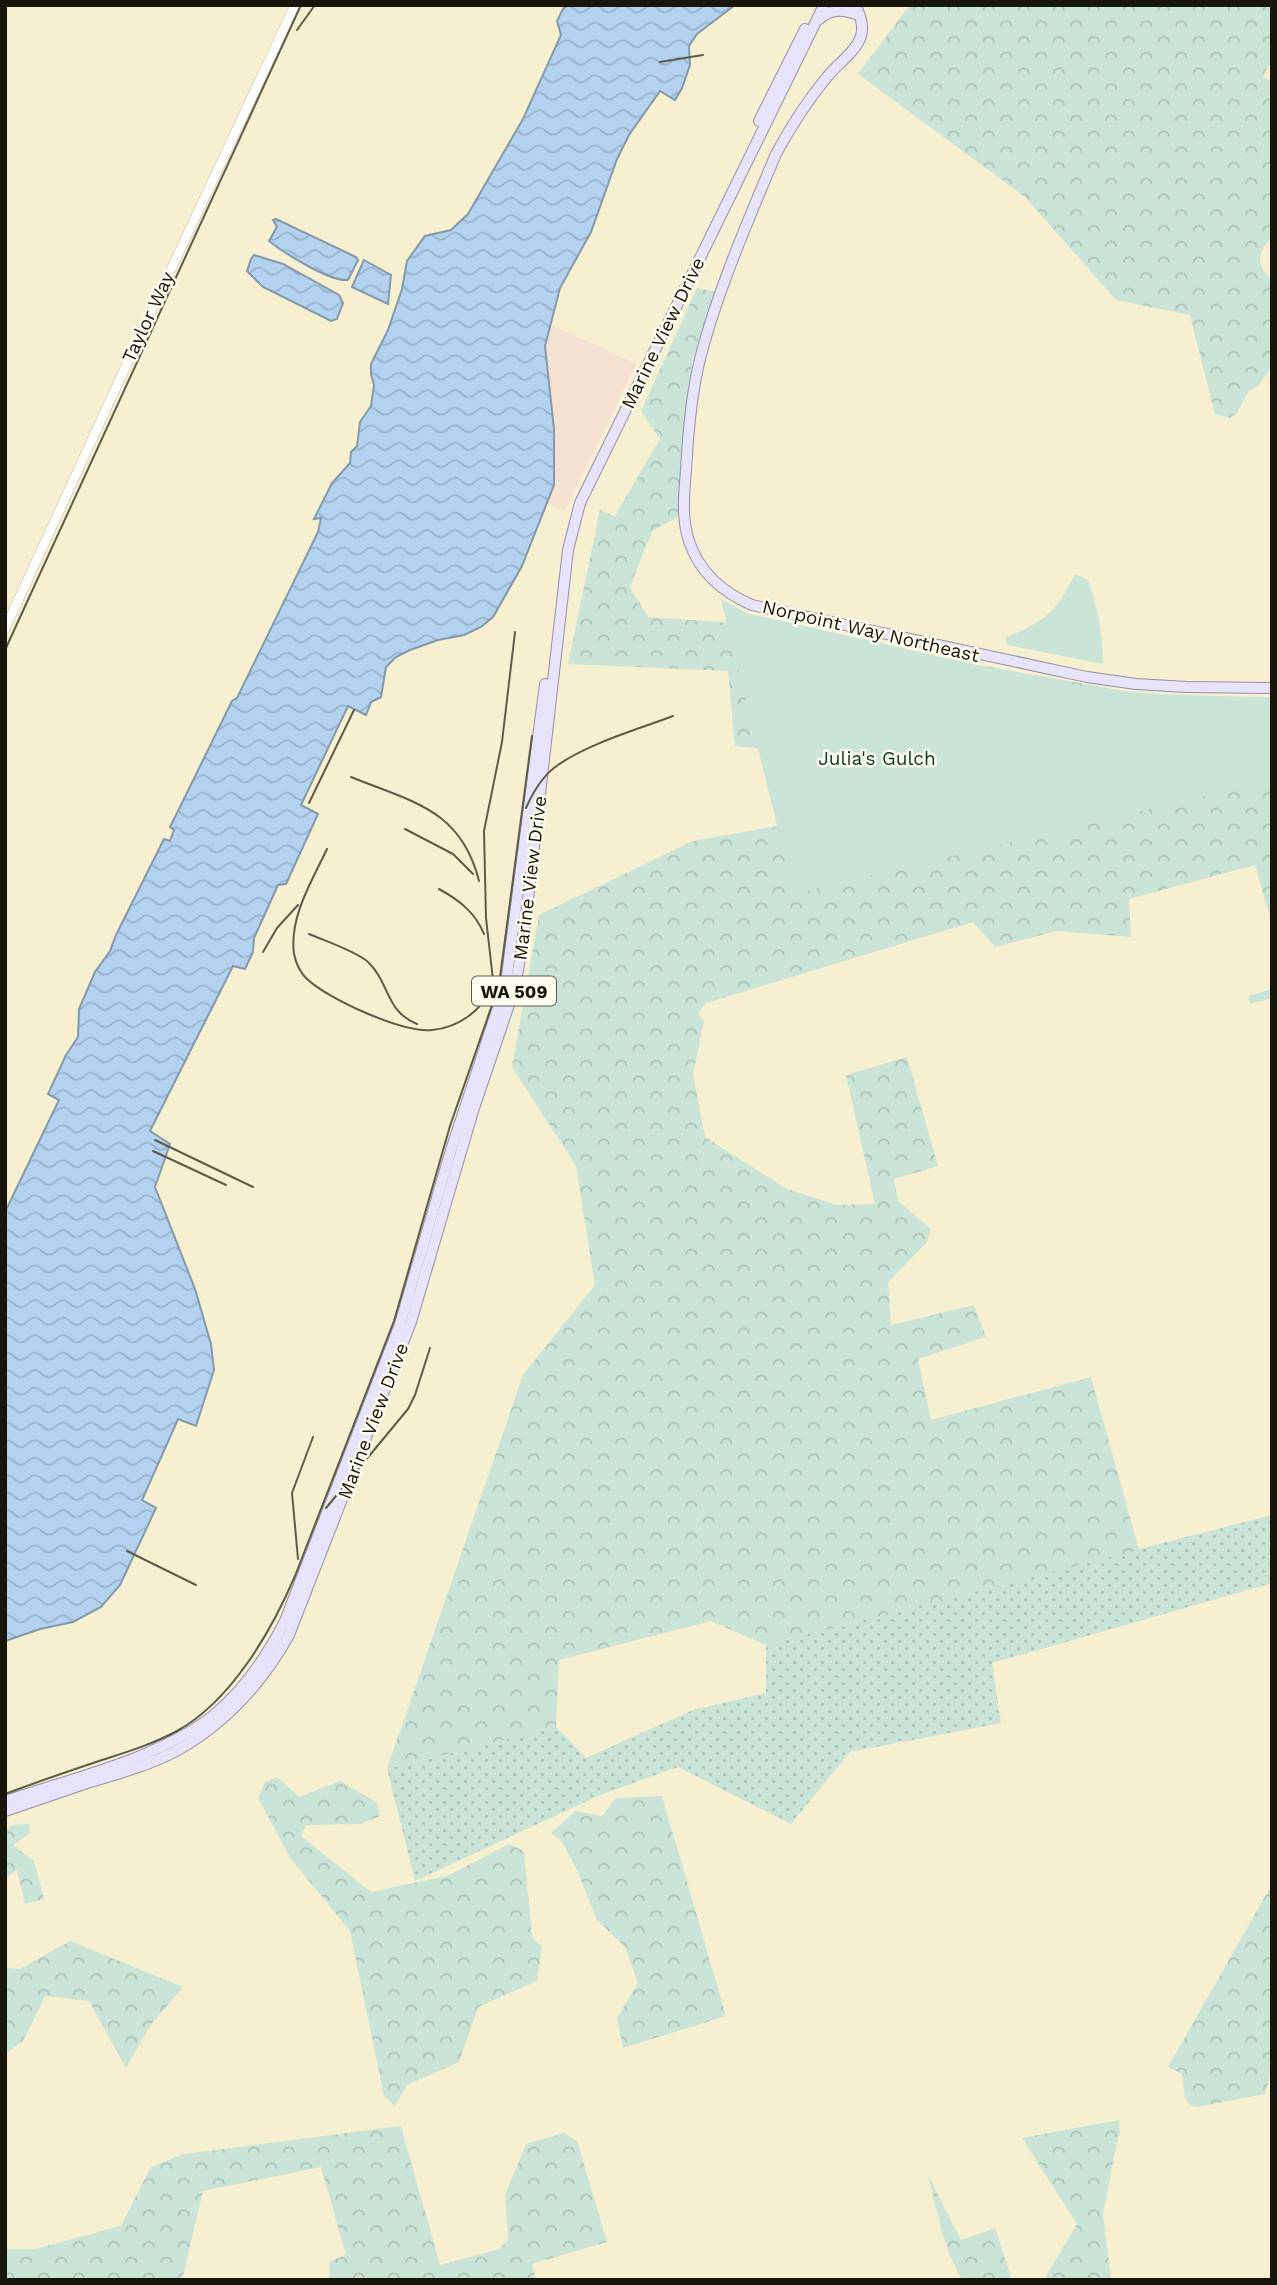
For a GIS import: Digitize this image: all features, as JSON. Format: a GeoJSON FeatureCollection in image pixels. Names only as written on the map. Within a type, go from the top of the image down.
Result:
{"type":"FeatureCollection","features":[{"type":"Feature","properties":{"kind":"main road","name":"Norpoint Way Northeast"},"geometry":{"type":"LineString","coordinates":[[819,9],[854,8],[862,28],[859,41],[827,77],[788,132],[776,154],[709,327],[693,396],[684,503],[690,544],[703,569],[721,588],[752,605],[1034,667],[1136,684],[1272,688]]}},
{"type":"Feature","properties":{"kind":"main road","name":"Marine View Drive"},"geometry":{"type":"LineString","coordinates":[[5,1801],[142,1755],[196,1727],[213,1715],[243,1686],[274,1642],[285,1621],[400,1324],[451,1150],[506,983],[568,519],[603,441],[795,46],[819,9]]}},
{"type":"Feature","properties":{"kind":"main road","name":"Marine View Drive"},"geometry":{"type":"LineString","coordinates":[[5,1811],[131,1770],[186,1745],[219,1721],[251,1692],[276,1659],[289,1635],[411,1322],[465,1137],[515,987],[526,915],[568,550],[580,503],[819,9]]}},
{"type":"Feature","properties":{"kind":"street","name":"Taylor Way"},"geometry":{"type":"LineString","coordinates":[[5,629],[295,5]]}},
{"type":"Feature","properties":{"kind":"shaded area"},"geometry":{"type":"Polygon","coordinates":[[[550,324],[636,364],[565,511],[548,503],[554,485],[554,429],[545,346],[550,324]]]}},
{"type":"Feature","properties":{"kind":"green space"},"geometry":{"type":"Polygon","coordinates":[[[910,5],[1272,5],[1272,64],[1268,66],[1263,77],[1272,81],[1272,237],[1263,249],[1260,259],[1263,269],[1272,280],[1272,366],[1259,385],[1248,392],[1237,413],[1230,418],[1215,414],[1190,315],[1116,300],[1025,197],[858,74],[910,5]]]}},
{"type":"Feature","properties":{"kind":"green space"},"geometry":{"type":"Polygon","coordinates":[[[697,288],[715,292],[693,358],[687,396],[678,517],[652,531],[630,587],[648,617],[748,624],[1136,693],[1272,698],[1272,924],[1255,865],[1129,899],[1131,937],[1057,931],[995,947],[973,922],[706,1003],[698,1014],[704,1021],[693,1074],[705,1137],[787,1189],[837,1205],[875,1204],[846,1075],[907,1057],[938,1166],[894,1179],[898,1201],[931,1229],[926,1243],[888,1282],[891,1325],[974,1305],[986,1337],[918,1359],[931,1420],[1091,1377],[1139,1550],[766,1645],[711,1621],[559,1660],[556,1727],[387,1769],[523,1375],[595,1285],[576,1166],[512,1067],[539,915],[693,841],[869,810],[865,758],[735,746],[728,671],[568,664],[600,510],[615,516],[660,439],[641,411],[697,288]]]}},
{"type":"Feature","properties":{"kind":"green space"},"geometry":{"type":"Polygon","coordinates":[[[1075,574],[1088,580],[1092,590],[1101,632],[1103,664],[1007,645],[1006,637],[1031,626],[1056,606],[1075,574]]]}},
{"type":"Feature","properties":{"kind":"green space","name":"Julia's Gulch"},"geometry":{"type":"Polygon","coordinates":[[[721,599],[746,613],[1057,683],[1169,696],[1272,697],[1272,780],[794,894],[721,599]]]}},
{"type":"Feature","properties":{"kind":"green space"},"geometry":{"type":"Polygon","coordinates":[[[1272,989],[1272,998],[1250,1004],[1248,996],[1272,989]]]}},
{"type":"Feature","properties":{"kind":"green space"},"geometry":{"type":"Polygon","coordinates":[[[1272,1515],[1272,1583],[992,1663],[1001,1723],[850,1752],[791,1824],[678,1767],[600,1795],[415,1881],[387,1769],[556,1727],[586,1758],[693,1710],[766,1693],[766,1645],[1272,1515]]]}},
{"type":"Feature","properties":{"kind":"green space"},"geometry":{"type":"Polygon","coordinates":[[[277,1777],[299,1797],[340,1781],[376,1802],[380,1816],[360,1824],[306,1825],[301,1836],[371,1892],[447,1876],[509,1844],[524,1851],[532,1937],[542,1947],[537,1981],[478,2007],[459,2062],[407,2085],[395,2106],[384,2096],[350,1931],[291,1859],[258,1798],[265,1782],[277,1777]]]}},
{"type":"Feature","properties":{"kind":"green space"},"geometry":{"type":"Polygon","coordinates":[[[662,1796],[726,2016],[623,2048],[617,2018],[638,1983],[626,1948],[597,1920],[577,1870],[561,1840],[551,1833],[575,1811],[602,1816],[616,1798],[662,1796]]]}},
{"type":"Feature","properties":{"kind":"green space"},"geometry":{"type":"Polygon","coordinates":[[[29,1824],[30,1833],[13,1845],[34,1861],[44,1899],[25,1904],[17,1870],[5,1878],[5,1832],[11,1825],[29,1824]]]}},
{"type":"Feature","properties":{"kind":"green space"},"geometry":{"type":"Polygon","coordinates":[[[1272,1884],[1272,2068],[1265,2094],[1197,2107],[1189,2104],[1185,2098],[1182,2074],[1168,2067],[1272,1884]]]}},
{"type":"Feature","properties":{"kind":"green space"},"geometry":{"type":"Polygon","coordinates":[[[70,1941],[183,1987],[150,2026],[126,2068],[89,2001],[45,1996],[23,2041],[5,2054],[5,1968],[20,1969],[70,1941]]]}},
{"type":"Feature","properties":{"kind":"green space"},"geometry":{"type":"Polygon","coordinates":[[[1119,2120],[1120,2133],[1103,2213],[1111,2280],[1044,2280],[1077,2224],[1022,2138],[1119,2120]]]}},
{"type":"Feature","properties":{"kind":"green space"},"geometry":{"type":"Polygon","coordinates":[[[401,2126],[440,2265],[499,2249],[508,2240],[505,2195],[526,2144],[564,2133],[577,2141],[607,2242],[532,2264],[536,2280],[329,2280],[330,2261],[346,2255],[321,2167],[203,2191],[182,2280],[5,2280],[5,2249],[35,2249],[121,2226],[151,2167],[184,2154],[401,2126]]]}},
{"type":"Feature","properties":{"kind":"green space"},"geometry":{"type":"Polygon","coordinates":[[[928,2175],[961,2240],[995,2228],[1012,2280],[962,2280],[945,2242],[928,2175]]]}},
{"type":"Feature","properties":{"kind":"water"},"geometry":{"type":"Polygon","coordinates":[[[568,5],[735,5],[697,34],[689,46],[690,65],[675,100],[660,91],[629,135],[617,159],[591,232],[560,288],[545,346],[554,429],[554,485],[522,566],[493,617],[481,627],[396,657],[386,667],[381,697],[371,702],[366,715],[348,706],[301,805],[318,814],[286,884],[278,885],[254,938],[253,952],[245,969],[233,966],[150,1131],[170,1144],[155,1187],[195,1289],[211,1344],[214,1370],[196,1426],[178,1419],[142,1500],[156,1508],[120,1585],[101,1607],[73,1622],[40,1629],[5,1641],[5,1212],[59,1100],[48,1094],[66,1055],[78,1037],[79,1009],[95,972],[110,951],[164,839],[170,841],[174,830],[170,827],[318,532],[321,518],[314,519],[332,483],[350,463],[351,452],[357,446],[360,422],[371,406],[374,385],[371,364],[388,330],[402,289],[407,261],[425,236],[451,230],[468,214],[523,119],[561,35],[557,21],[568,5]]]}},
{"type":"Feature","properties":{"kind":"water"},"geometry":{"type":"Polygon","coordinates":[[[276,219],[356,257],[358,260],[348,280],[319,272],[269,241],[277,227],[273,220],[276,219]]]}},
{"type":"Feature","properties":{"kind":"water"},"geometry":{"type":"Polygon","coordinates":[[[254,255],[283,264],[339,295],[343,303],[337,319],[331,321],[263,287],[247,271],[254,255]]]}},
{"type":"Feature","properties":{"kind":"water"},"geometry":{"type":"Polygon","coordinates":[[[364,260],[391,275],[388,304],[352,287],[364,260]]]}},
{"type":"Feature","properties":{"kind":"railway"},"geometry":{"type":"LineString","coordinates":[[5,650],[301,5]]}},
{"type":"Feature","properties":{"kind":"railway"},"geometry":{"type":"LineString","coordinates":[[297,30],[315,5]]}},
{"type":"Feature","properties":{"kind":"railway"},"geometry":{"type":"LineString","coordinates":[[660,62],[703,55]]}},
{"type":"Feature","properties":{"kind":"railway"},"geometry":{"type":"LineString","coordinates":[[493,980],[486,918],[484,831],[502,742],[515,632]]}},
{"type":"Feature","properties":{"kind":"railway"},"geometry":{"type":"LineString","coordinates":[[309,803],[354,710]]}},
{"type":"Feature","properties":{"kind":"railway"},"geometry":{"type":"LineString","coordinates":[[526,808],[543,779],[570,757],[673,716]]}},
{"type":"Feature","properties":{"kind":"railway"},"geometry":{"type":"LineString","coordinates":[[5,1794],[149,1744],[197,1718],[232,1684],[261,1642],[285,1598],[394,1321],[450,1126],[499,985],[532,736]]}},
{"type":"Feature","properties":{"kind":"railway"},"geometry":{"type":"LineString","coordinates":[[351,777],[414,802],[447,823],[471,857],[479,881]]}},
{"type":"Feature","properties":{"kind":"railway"},"geometry":{"type":"LineString","coordinates":[[405,829],[453,854],[473,874]]}},
{"type":"Feature","properties":{"kind":"railway"},"geometry":{"type":"LineString","coordinates":[[327,849],[303,900],[295,926],[294,954],[298,967],[306,978],[330,995],[366,1013],[403,1026],[432,1030],[461,1021],[477,1009],[491,983]]}},
{"type":"Feature","properties":{"kind":"railway"},"geometry":{"type":"LineString","coordinates":[[439,889],[466,907],[484,934]]}},
{"type":"Feature","properties":{"kind":"railway"},"geometry":{"type":"LineString","coordinates":[[263,952],[277,928],[298,905]]}},
{"type":"Feature","properties":{"kind":"railway"},"geometry":{"type":"LineString","coordinates":[[309,934],[348,950],[368,962],[399,1012],[417,1024]]}},
{"type":"Feature","properties":{"kind":"railway"},"geometry":{"type":"LineString","coordinates":[[155,1140],[253,1187]]}},
{"type":"Feature","properties":{"kind":"railway"},"geometry":{"type":"LineString","coordinates":[[153,1151],[226,1185]]}},
{"type":"Feature","properties":{"kind":"railway"},"geometry":{"type":"LineString","coordinates":[[326,1508],[408,1409],[430,1348]]}},
{"type":"Feature","properties":{"kind":"railway"},"geometry":{"type":"LineString","coordinates":[[298,1559],[292,1493],[313,1437]]}},
{"type":"Feature","properties":{"kind":"railway"},"geometry":{"type":"LineString","coordinates":[[127,1551],[196,1585]]}}]}
